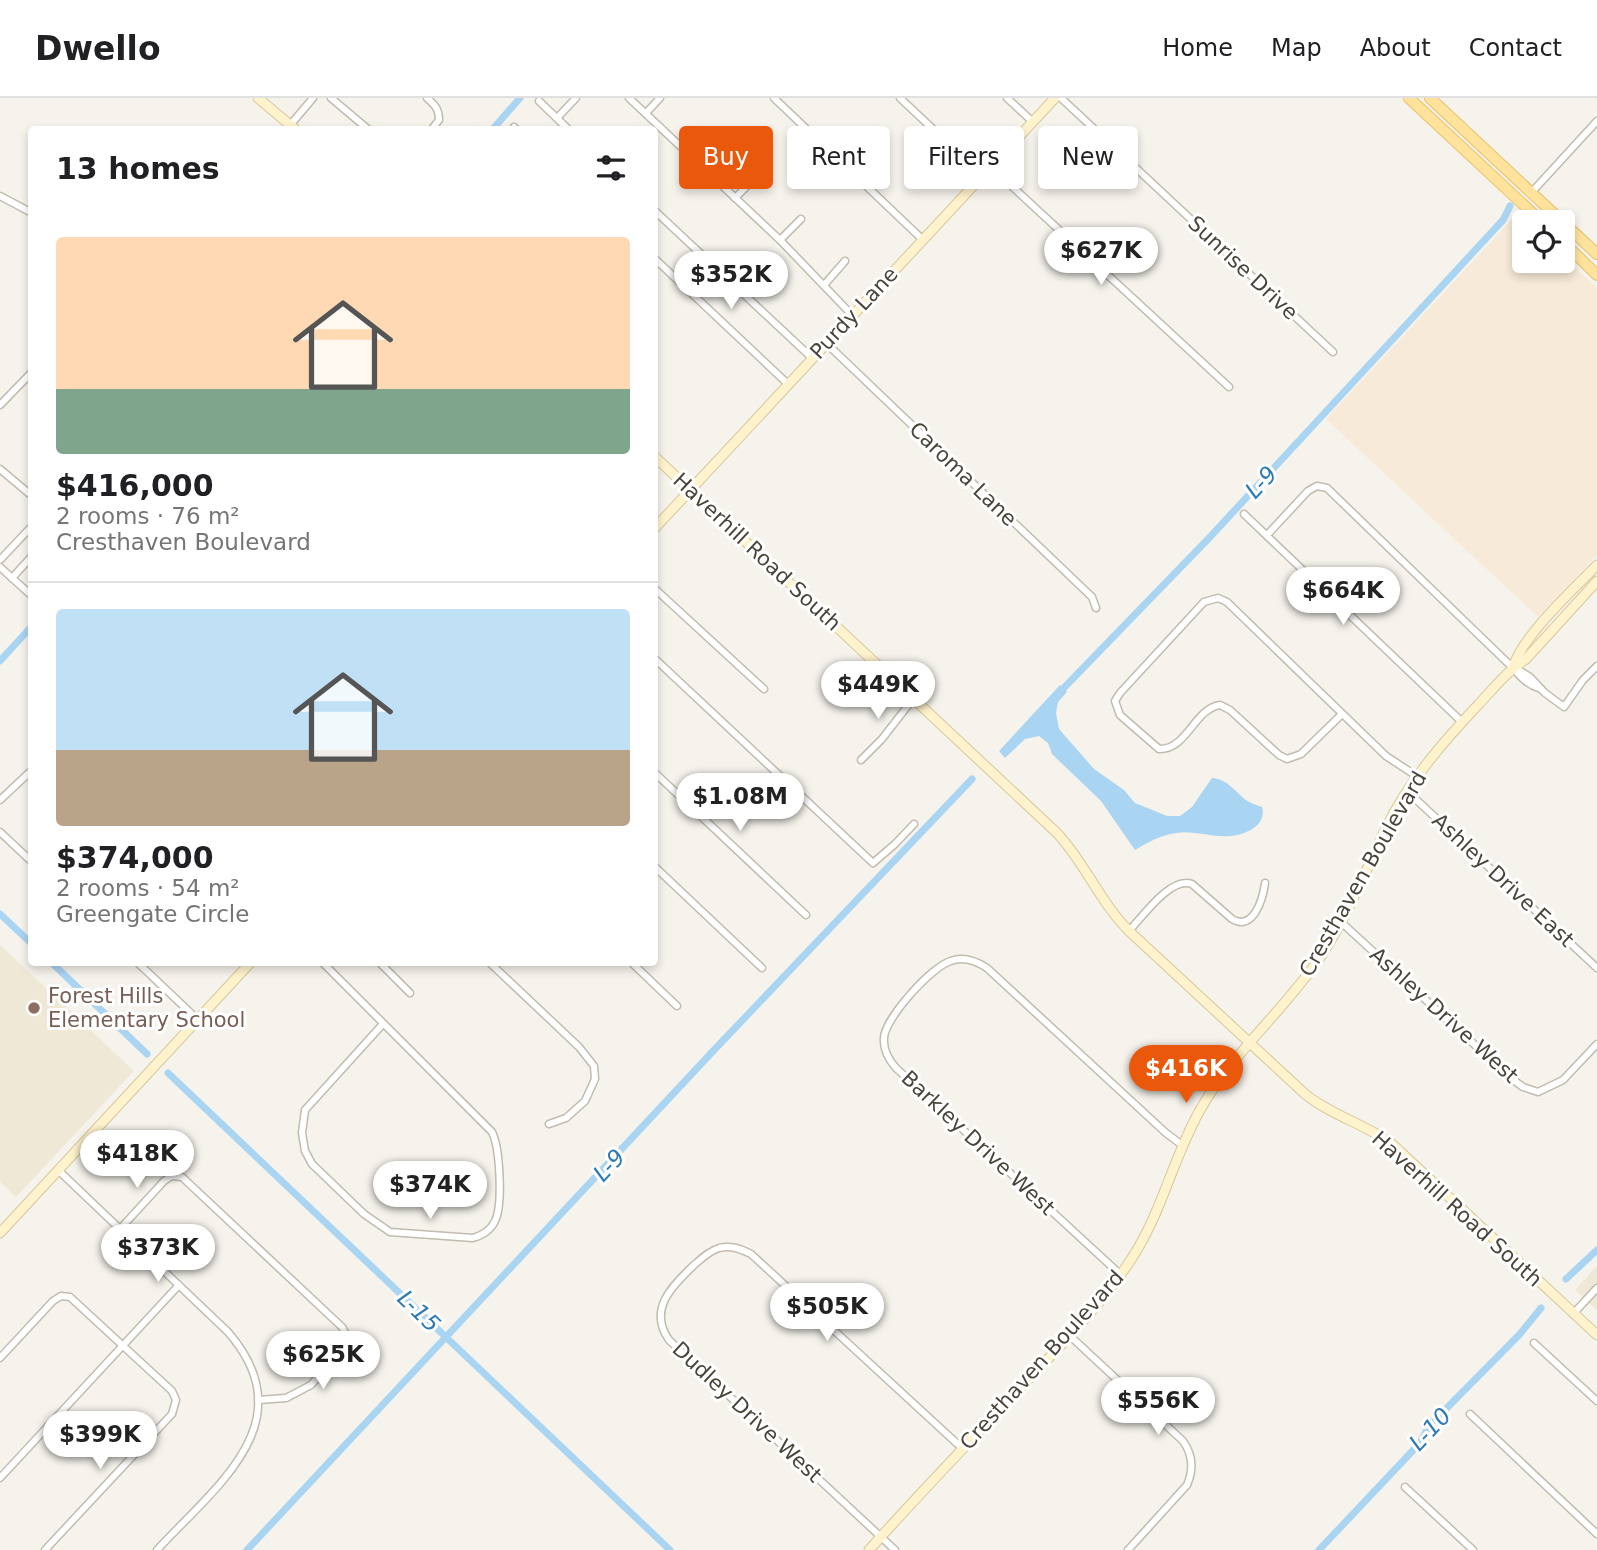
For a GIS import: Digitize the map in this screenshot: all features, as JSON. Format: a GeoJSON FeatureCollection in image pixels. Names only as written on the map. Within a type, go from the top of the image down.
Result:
{"type":"FeatureCollection","features":[{"type":"Feature","properties":{"kind":"main road"},"geometry":{"type":"LineString","coordinates":[[1409,98],[1529,210]]}},
{"type":"Feature","properties":{"kind":"main road"},"geometry":{"type":"LineString","coordinates":[[1431,98],[1596,253]]}},
{"type":"Feature","properties":{"kind":"main road"},"geometry":{"type":"LineString","coordinates":[[1449,135],[1460,139],[1473,138]]}},
{"type":"Feature","properties":{"kind":"main road"},"geometry":{"type":"LineString","coordinates":[[1475,159],[1488,158],[1501,164]]}},
{"type":"Feature","properties":{"kind":"main road"},"geometry":{"type":"LineString","coordinates":[[1575,253],[1592,266],[1597,275]]}},
{"type":"Feature","properties":{"kind":"street"},"geometry":{"type":"LineString","coordinates":[[258,98],[289,126]]}},
{"type":"Feature","properties":{"kind":"street"},"geometry":{"type":"LineString","coordinates":[[292,126],[313,98]]}},
{"type":"Feature","properties":{"kind":"street"},"geometry":{"type":"LineString","coordinates":[[331,98],[364,126]]}},
{"type":"Feature","properties":{"kind":"street"},"geometry":{"type":"LineString","coordinates":[[427,98],[437,106],[439,120],[434,126]]}},
{"type":"Feature","properties":{"kind":"street"},"geometry":{"type":"LineString","coordinates":[[557,118],[576,98]]}},
{"type":"Feature","properties":{"kind":"street"},"geometry":{"type":"LineString","coordinates":[[629,98],[679,144]]}},
{"type":"Feature","properties":{"kind":"street"},"geometry":{"type":"LineString","coordinates":[[646,113],[660,98]]}},
{"type":"Feature","properties":{"kind":"street"},"geometry":{"type":"LineString","coordinates":[[774,98],[923,240]]}},
{"type":"Feature","properties":{"kind":"street"},"geometry":{"type":"LineString","coordinates":[[900,98],[930,126]]}},
{"type":"Feature","properties":{"kind":"street"},"geometry":{"type":"LineString","coordinates":[[1007,98],[1033,122]]}},
{"type":"Feature","properties":{"kind":"street","name":"Purdy Lane"},"geometry":{"type":"LineString","coordinates":[[1024,131],[1055,98]]}},
{"type":"Feature","properties":{"kind":"street","name":"Sunrise Drive"},"geometry":{"type":"LineString","coordinates":[[1061,98],[1333,352]]}},
{"type":"Feature","properties":{"kind":"street"},"geometry":{"type":"LineString","coordinates":[[539,101],[565,126]]}},
{"type":"Feature","properties":{"kind":"street"},"geometry":{"type":"LineString","coordinates":[[1531,193],[1597,121]]}},
{"type":"Feature","properties":{"kind":"street"},"geometry":{"type":"LineString","coordinates":[[726,189],[825,284],[852,315]]}},
{"type":"Feature","properties":{"kind":"street"},"geometry":{"type":"LineString","coordinates":[[735,198],[744,189]]}},
{"type":"Feature","properties":{"kind":"street","name":"Purdy Lane"},"geometry":{"type":"LineString","coordinates":[[658,524],[971,189]]}},
{"type":"Feature","properties":{"kind":"street"},"geometry":{"type":"LineString","coordinates":[[1016,189],[1229,387]]}},
{"type":"Feature","properties":{"kind":"street"},"geometry":{"type":"LineString","coordinates":[[0,196],[28,211]]}},
{"type":"Feature","properties":{"kind":"street"},"geometry":{"type":"LineString","coordinates":[[658,214],[812,358]]}},
{"type":"Feature","properties":{"kind":"street"},"geometry":{"type":"LineString","coordinates":[[780,240],[801,219]]}},
{"type":"Feature","properties":{"kind":"street"},"geometry":{"type":"LineString","coordinates":[[1575,250],[1584,255],[1596,253]]}},
{"type":"Feature","properties":{"kind":"street"},"geometry":{"type":"LineString","coordinates":[[825,284],[845,261]]}},
{"type":"Feature","properties":{"kind":"street"},"geometry":{"type":"LineString","coordinates":[[658,262],[788,384]]}},
{"type":"Feature","properties":{"kind":"street","name":"Caroma Lane"},"geometry":{"type":"LineString","coordinates":[[826,343],[1092,597],[1096,608]]}},
{"type":"Feature","properties":{"kind":"street"},"geometry":{"type":"LineString","coordinates":[[0,405],[28,376]]}},
{"type":"Feature","properties":{"kind":"street","name":"Haverhill Road South"},"geometry":{"type":"LineString","coordinates":[[658,460],[1057,833],[1079,860],[1107,906],[1129,931],[1314,1101],[1337,1115],[1368,1128],[1391,1143],[1597,1335]]}},
{"type":"Feature","properties":{"kind":"street"},"geometry":{"type":"LineString","coordinates":[[0,469],[28,492]]}},
{"type":"Feature","properties":{"kind":"street"},"geometry":{"type":"LineString","coordinates":[[1267,535],[1308,491],[1317,486],[1326,488],[1532,687],[1541,689],[1564,707],[1583,680],[1597,666]]}},
{"type":"Feature","properties":{"kind":"street"},"geometry":{"type":"LineString","coordinates":[[1244,514],[1462,722]]}},
{"type":"Feature","properties":{"kind":"street"},"geometry":{"type":"LineString","coordinates":[[0,560],[28,530]]}},
{"type":"Feature","properties":{"kind":"street"},"geometry":{"type":"LineString","coordinates":[[12,578],[28,560]]}},
{"type":"Feature","properties":{"kind":"street","name":"Cresthaven Boulevard"},"geometry":{"type":"LineString","coordinates":[[1513,668],[1516,658],[1529,640],[1597,565]]}},
{"type":"Feature","properties":{"kind":"street"},"geometry":{"type":"LineString","coordinates":[[0,566],[28,592]]}},
{"type":"Feature","properties":{"kind":"street","name":"Cresthaven Boulevard"},"geometry":{"type":"LineString","coordinates":[[869,1550],[1069,1335],[1121,1275],[1155,1217],[1182,1145],[1210,1092],[1305,978],[1341,922],[1388,825],[1418,777],[1462,722],[1513,668],[1527,659],[1597,581]]}},
{"type":"Feature","properties":{"kind":"street"},"geometry":{"type":"LineString","coordinates":[[658,592],[764,689]]}},
{"type":"Feature","properties":{"kind":"street"},"geometry":{"type":"LineString","coordinates":[[1342,714],[1298,757],[1287,759],[1279,755],[1230,710],[1220,705],[1207,710],[1173,747],[1160,749],[1120,715],[1115,701],[1204,602],[1213,598],[1227,602],[1387,756],[1418,777]]}},
{"type":"Feature","properties":{"kind":"street"},"geometry":{"type":"LineString","coordinates":[[658,661],[873,863],[914,824]]}},
{"type":"Feature","properties":{"kind":"street"},"geometry":{"type":"LineString","coordinates":[[861,760],[882,739],[913,699]]}},
{"type":"Feature","properties":{"kind":"street"},"geometry":{"type":"LineString","coordinates":[[0,800],[28,774]]}},
{"type":"Feature","properties":{"kind":"street"},"geometry":{"type":"LineString","coordinates":[[658,776],[806,915]]}},
{"type":"Feature","properties":{"kind":"street","name":"Ashley Drive East"},"geometry":{"type":"LineString","coordinates":[[1408,792],[1597,968]]}},
{"type":"Feature","properties":{"kind":"street"},"geometry":{"type":"LineString","coordinates":[[0,832],[28,858]]}},
{"type":"Feature","properties":{"kind":"street"},"geometry":{"type":"LineString","coordinates":[[658,870],[762,968]]}},
{"type":"Feature","properties":{"kind":"street"},"geometry":{"type":"LineString","coordinates":[[1129,931],[1166,891],[1186,881],[1232,919],[1244,923],[1263,900],[1265,883]]}},
{"type":"Feature","properties":{"kind":"street","name":"Ashley Drive West"},"geometry":{"type":"LineString","coordinates":[[1341,922],[1523,1087],[1538,1091],[1563,1080],[1597,1044]]}},
{"type":"Feature","properties":{"kind":"street","name":"Barkley Drive West"},"geometry":{"type":"LineString","coordinates":[[1121,1275],[892,1063],[885,1046],[885,1032],[890,1019],[934,971],[946,962],[959,959],[979,963],[1182,1145]]}},
{"type":"Feature","properties":{"kind":"street"},"geometry":{"type":"LineString","coordinates":[[141,966],[198,1020]]}},
{"type":"Feature","properties":{"kind":"street"},"geometry":{"type":"LineString","coordinates":[[0,1233],[247,966]]}},
{"type":"Feature","properties":{"kind":"street"},"geometry":{"type":"LineString","coordinates":[[326,966],[377,1015],[382,1025],[482,1120],[494,1136],[497,1147],[498,1214],[491,1228],[478,1237],[390,1232],[364,1214],[312,1164],[305,1151],[302,1133],[305,1110],[382,1025]]}},
{"type":"Feature","properties":{"kind":"street"},"geometry":{"type":"LineString","coordinates":[[383,966],[410,993]]}},
{"type":"Feature","properties":{"kind":"street"},"geometry":{"type":"LineString","coordinates":[[493,966],[579,1046],[594,1066],[595,1079],[584,1101],[566,1118],[550,1124]]}},
{"type":"Feature","properties":{"kind":"street"},"geometry":{"type":"LineString","coordinates":[[635,966],[677,1006]]}},
{"type":"Feature","properties":{"kind":"street"},"geometry":{"type":"LineString","coordinates":[[58,1170],[238,1343],[251,1367],[258,1400],[253,1435],[238,1462],[157,1550]]}},
{"type":"Feature","properties":{"kind":"street"},"geometry":{"type":"LineString","coordinates":[[120,1229],[164,1181],[172,1176],[186,1179],[342,1327],[347,1336],[344,1349],[303,1390],[286,1398],[258,1400]]}},
{"type":"Feature","properties":{"kind":"street","name":"Dudley Drive West"},"geometry":{"type":"LineString","coordinates":[[881,1537],[669,1340],[661,1323],[661,1306],[668,1292],[703,1257],[719,1248],[738,1248],[751,1254],[962,1449]]}},
{"type":"Feature","properties":{"kind":"street"},"geometry":{"type":"LineString","coordinates":[[0,1478],[179,1285]]}},
{"type":"Feature","properties":{"kind":"street"},"geometry":{"type":"LineString","coordinates":[[1573,1314],[1597,1288]]}},
{"type":"Feature","properties":{"kind":"street"},"geometry":{"type":"LineString","coordinates":[[1,1356],[53,1301],[61,1296],[75,1299],[172,1391],[176,1400],[172,1413],[46,1550]]}},
{"type":"Feature","properties":{"kind":"street"},"geometry":{"type":"LineString","coordinates":[[1069,1335],[1183,1441],[1190,1453],[1192,1471],[1188,1485],[1128,1550]]}},
{"type":"Feature","properties":{"kind":"street"},"geometry":{"type":"LineString","coordinates":[[1534,1343],[1597,1401]]}},
{"type":"Feature","properties":{"kind":"street"},"geometry":{"type":"LineString","coordinates":[[1470,1414],[1597,1534]]}},
{"type":"Feature","properties":{"kind":"street"},"geometry":{"type":"LineString","coordinates":[[1405,1487],[1473,1550]]}},
{"type":"Feature","properties":{"kind":"street"},"geometry":{"type":"LineString","coordinates":[[881,1537],[895,1550]]}},
{"type":"Feature","properties":{"kind":"shaded area"},"geometry":{"type":"Polygon","coordinates":[[[1512,219],[1512,273],[1575,273],[1575,267],[1597,288],[1597,555],[1538,617],[1326,419],[1512,219]]]}},
{"type":"Feature","properties":{"kind":"shaded area","name":"Forest Hills Elementary School"},"geometry":{"type":"Polygon","coordinates":[[[0,945],[134,1071],[16,1197],[0,1182],[0,945]]]}},
{"type":"Feature","properties":{"kind":"shaded area"},"geometry":{"type":"Polygon","coordinates":[[[1597,1266],[1597,1310],[1575,1290],[1597,1266]]]}},
{"type":"Feature","properties":{"kind":"water"},"geometry":{"type":"Polygon","coordinates":[[[1060,685],[1067,692],[1058,702],[1056,713],[1059,729],[1094,769],[1124,790],[1135,803],[1167,816],[1180,816],[1192,807],[1212,778],[1218,779],[1227,783],[1247,801],[1262,807],[1259,824],[1249,831],[1231,836],[1190,832],[1170,834],[1135,850],[1101,801],[1052,754],[1048,743],[1039,736],[1025,739],[1005,758],[999,751],[1060,685]]]}},
{"type":"Feature","properties":{"kind":"waterway"},"geometry":{"type":"LineString","coordinates":[[496,126],[520,98]]}},
{"type":"Feature","properties":{"kind":"waterway","name":"L-9"},"geometry":{"type":"LineString","coordinates":[[1057,695],[1210,537],[1503,220],[1510,206]]}},
{"type":"Feature","properties":{"kind":"waterway"},"geometry":{"type":"LineString","coordinates":[[0,661],[28,630]]}},
{"type":"Feature","properties":{"kind":"waterway","name":"L-9"},"geometry":{"type":"LineString","coordinates":[[247,1550],[715,1049],[972,779]]}},
{"type":"Feature","properties":{"kind":"waterway","name":"L-15"},"geometry":{"type":"LineString","coordinates":[[0,914],[28,940]]}},
{"type":"Feature","properties":{"kind":"waterway","name":"L-15"},"geometry":{"type":"LineString","coordinates":[[55,966],[147,1054]]}},
{"type":"Feature","properties":{"kind":"waterway","name":"L-15"},"geometry":{"type":"LineString","coordinates":[[168,1073],[670,1550]]}},
{"type":"Feature","properties":{"kind":"waterway","name":"L-10"},"geometry":{"type":"LineString","coordinates":[[1566,1279],[1597,1250]]}},
{"type":"Feature","properties":{"kind":"waterway","name":"L-10"},"geometry":{"type":"LineString","coordinates":[[1319,1550],[1420,1443],[1429,1426],[1520,1334],[1541,1308]]}},
{"type":"Feature","properties":{"kind":"place","name":"Forest Hills Elementary School"},"geometry":{"type":"Point","coordinates":[34,1008]}}]}
